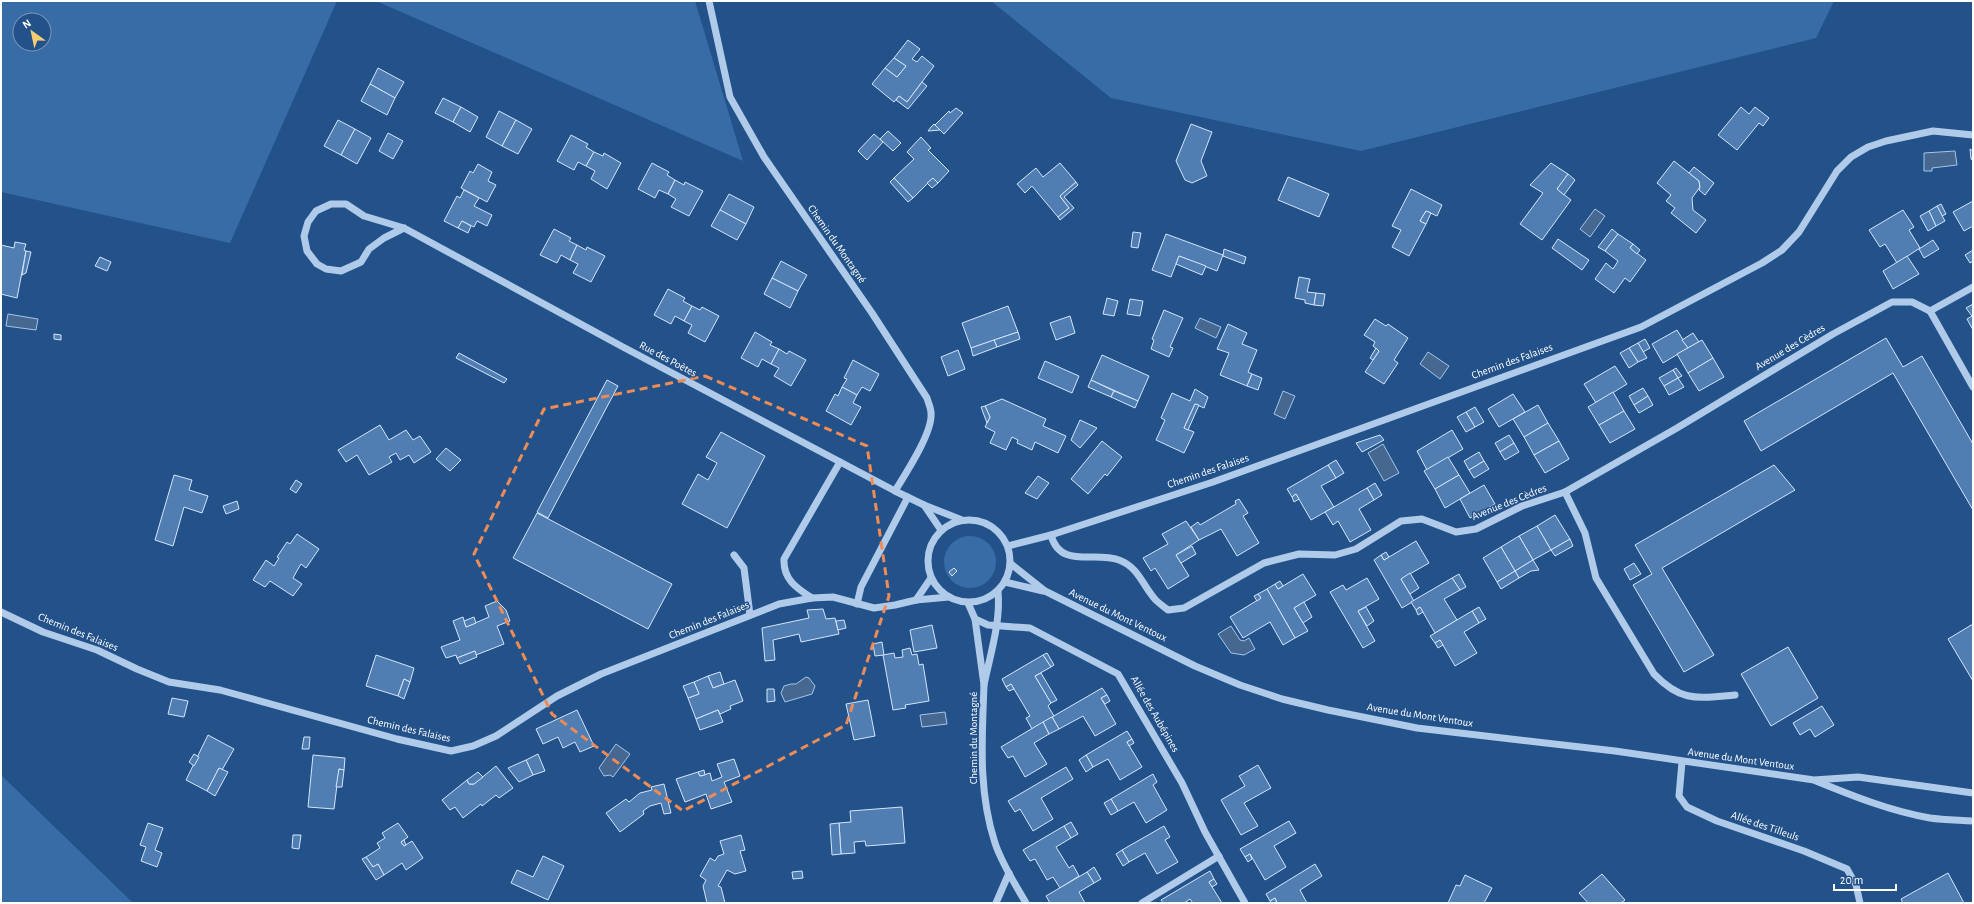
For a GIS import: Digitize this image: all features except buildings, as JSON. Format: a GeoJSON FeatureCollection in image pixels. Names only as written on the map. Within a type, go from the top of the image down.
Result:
{"type":"FeatureCollection","features":[{"type":"Feature","properties":{"kind":"street","name":"Chemin du Montagné"},"geometry":{"type":"LineString","coordinates":[[709,1],[730,97],[764,157],[872,313],[926,398],[931,412],[929,427],[914,459],[895,491]]}},
{"type":"Feature","properties":{"kind":"street","name":"Chemin des Falaises"},"geometry":{"type":"LineString","coordinates":[[1008,546],[1051,535],[1213,482],[1641,327],[1762,263],[1782,250],[1799,232],[1837,171],[1851,157],[1868,147],[1886,141],[1933,131],[1973,135]]}},
{"type":"Feature","properties":{"kind":"street","name":"Rue des Poètes"},"geometry":{"type":"LineString","coordinates":[[404,228],[384,238],[370,249],[361,262],[341,271],[326,269],[317,264],[307,251],[304,236],[308,222],[316,211],[331,204],[346,204],[364,216],[404,228],[623,347],[895,491],[924,505],[962,520]]}},
{"type":"Feature","properties":{"kind":"street"},"geometry":{"type":"LineString","coordinates":[[1973,287],[1930,312],[1973,387]]}},
{"type":"Feature","properties":{"kind":"street","name":"Avenue des Cèdres"},"geometry":{"type":"LineString","coordinates":[[1051,535],[1054,546],[1059,551],[1073,557],[1097,556],[1119,560],[1136,570],[1154,599],[1168,610],[1184,608],[1264,563],[1299,554],[1335,555],[1356,549],[1401,521],[1422,519],[1456,532],[1476,529],[1522,506],[1565,492],[1677,428],[1833,334],[1892,302],[1912,302],[1930,312]]}},
{"type":"Feature","properties":{"kind":"street"},"geometry":{"type":"LineString","coordinates":[[812,598],[800,591],[792,583],[784,570],[784,559],[840,462]]}},
{"type":"Feature","properties":{"kind":"street"},"geometry":{"type":"LineString","coordinates":[[1565,492],[1585,534],[1596,578],[1654,674],[1666,687],[1693,698],[1735,696]]}},
{"type":"Feature","properties":{"kind":"street"},"geometry":{"type":"LineString","coordinates":[[857,604],[861,587],[908,497]]}},
{"type":"Feature","properties":{"kind":"street","name":"Rue des Poètes"},"geometry":{"type":"LineString","coordinates":[[924,505],[941,530]]}},
{"type":"Feature","properties":{"kind":"street"},"geometry":{"type":"LineString","coordinates":[[962,520],[984,522],[999,532],[1008,546],[1011,564],[1005,582],[998,591],[984,600],[968,603],[949,598],[938,589],[931,578],[928,557],[935,538],[941,530],[962,520]]}},
{"type":"Feature","properties":{"kind":"street"},"geometry":{"type":"LineString","coordinates":[[734,555],[744,568],[750,615]]}},
{"type":"Feature","properties":{"kind":"street","name":"Avenue du Mont Ventoux"},"geometry":{"type":"LineString","coordinates":[[1011,564],[1045,591],[1195,666],[1240,685],[1282,699],[1328,710],[1417,728],[1615,751],[1682,762],[1814,780],[1858,778],[1973,793]]}},
{"type":"Feature","properties":{"kind":"street"},"geometry":{"type":"LineString","coordinates":[[916,600],[931,578]]}},
{"type":"Feature","properties":{"kind":"street","name":"Avenue du Mont Ventoux"},"geometry":{"type":"LineString","coordinates":[[1005,582],[1045,591]]}},
{"type":"Feature","properties":{"kind":"street","name":"Chemin du Montagné"},"geometry":{"type":"LineString","coordinates":[[998,591],[999,603],[996,625],[984,685],[981,764],[984,794],[996,844],[1009,873],[1026,903]]}},
{"type":"Feature","properties":{"kind":"street","name":"Chemin des Falaises"},"geometry":{"type":"LineString","coordinates":[[1,612],[43,632],[97,650],[137,670],[169,682],[220,690],[397,739],[450,751],[473,746],[496,736],[557,696],[601,674],[779,604],[812,598],[833,597],[874,608],[916,600],[949,598]]}},
{"type":"Feature","properties":{"kind":"street","name":"Chemin du Montagné"},"geometry":{"type":"LineString","coordinates":[[968,603],[975,618],[984,685]]}},
{"type":"Feature","properties":{"kind":"street","name":"Allée des Aubépines"},"geometry":{"type":"LineString","coordinates":[[975,618],[988,625],[1030,628],[1118,674],[1182,783],[1205,832],[1245,903]]}},
{"type":"Feature","properties":{"kind":"street","name":"Allée des Tilleuls"},"geometry":{"type":"LineString","coordinates":[[1682,762],[1679,796],[1687,807],[1717,821],[1804,851],[1847,869],[1856,885],[1860,903]]}},
{"type":"Feature","properties":{"kind":"street","name":"Avenue du Mont Ventoux"},"geometry":{"type":"LineString","coordinates":[[1814,780],[1871,803],[1903,812],[1931,818],[1973,821]]}},
{"type":"Feature","properties":{"kind":"street"},"geometry":{"type":"LineString","coordinates":[[1142,903],[1219,856]]}},
{"type":"Feature","properties":{"kind":"street"},"geometry":{"type":"LineString","coordinates":[[996,903],[1009,873]]}},
{"type":"Feature","properties":{"kind":"highlighted area"},"geometry":{"type":"Polygon","coordinates":[[[705,376],[867,446],[889,596],[846,725],[683,811],[552,714],[474,554],[544,409],[705,376]]]}},
{"type":"Feature","properties":{"kind":"shaded area"},"geometry":{"type":"Polygon","coordinates":[[[1,1],[337,1],[230,243],[1,192],[1,1]]]}},
{"type":"Feature","properties":{"kind":"shaded area"},"geometry":{"type":"Polygon","coordinates":[[[376,1],[695,1],[743,161],[376,1]]]}},
{"type":"Feature","properties":{"kind":"shaded area"},"geometry":{"type":"Polygon","coordinates":[[[991,1],[1834,1],[1816,38],[1361,151],[1111,98],[991,1]]]}},
{"type":"Feature","properties":{"kind":"shaded area"},"geometry":{"type":"Polygon","coordinates":[[[1955,151],[1957,165],[1932,168],[1932,171],[1924,171],[1924,153],[1955,151]]]}},
{"type":"Feature","properties":{"kind":"shaded area"},"geometry":{"type":"Polygon","coordinates":[[[1595,209],[1605,216],[1590,237],[1580,229],[1595,209]]]}},
{"type":"Feature","properties":{"kind":"shaded area"},"geometry":{"type":"Polygon","coordinates":[[[8,314],[38,319],[36,330],[6,326],[8,314]]]}},
{"type":"Feature","properties":{"kind":"shaded area"},"geometry":{"type":"Polygon","coordinates":[[[1200,318],[1221,327],[1216,338],[1195,328],[1200,318]]]}},
{"type":"Feature","properties":{"kind":"shaded area"},"geometry":{"type":"Polygon","coordinates":[[[1428,352],[1449,366],[1440,379],[1420,364],[1428,352]]]}},
{"type":"Feature","properties":{"kind":"shaded area"},"geometry":{"type":"Polygon","coordinates":[[[1283,391],[1295,396],[1285,419],[1274,414],[1283,391]]]}},
{"type":"Feature","properties":{"kind":"shaded area"},"geometry":{"type":"Polygon","coordinates":[[[1383,444],[1399,473],[1384,481],[1368,453],[1383,444]]]}},
{"type":"Feature","properties":{"kind":"shaded area"},"geometry":{"type":"Polygon","coordinates":[[[965,536],[975,536],[989,543],[996,557],[996,567],[989,581],[975,588],[965,588],[955,584],[948,577],[944,567],[944,557],[948,547],[955,540],[965,536]]]}},
{"type":"Feature","properties":{"kind":"shaded area"},"geometry":{"type":"Polygon","coordinates":[[[1231,626],[1240,640],[1244,641],[1249,638],[1255,649],[1244,655],[1231,653],[1218,634],[1231,626]]]}},
{"type":"Feature","properties":{"kind":"shaded area"},"geometry":{"type":"Polygon","coordinates":[[[806,677],[809,678],[815,686],[812,694],[785,702],[781,693],[784,686],[796,684],[806,677]]]}},
{"type":"Feature","properties":{"kind":"shaded area"},"geometry":{"type":"Polygon","coordinates":[[[945,712],[947,724],[922,727],[920,715],[945,712]]]}},
{"type":"Feature","properties":{"kind":"shaded area"},"geometry":{"type":"Polygon","coordinates":[[[616,744],[630,754],[613,777],[610,775],[604,776],[599,768],[616,744]]]}},
{"type":"Feature","properties":{"kind":"shaded area"},"geometry":{"type":"Polygon","coordinates":[[[1,775],[133,903],[1,903],[1,775]]]}}]}
